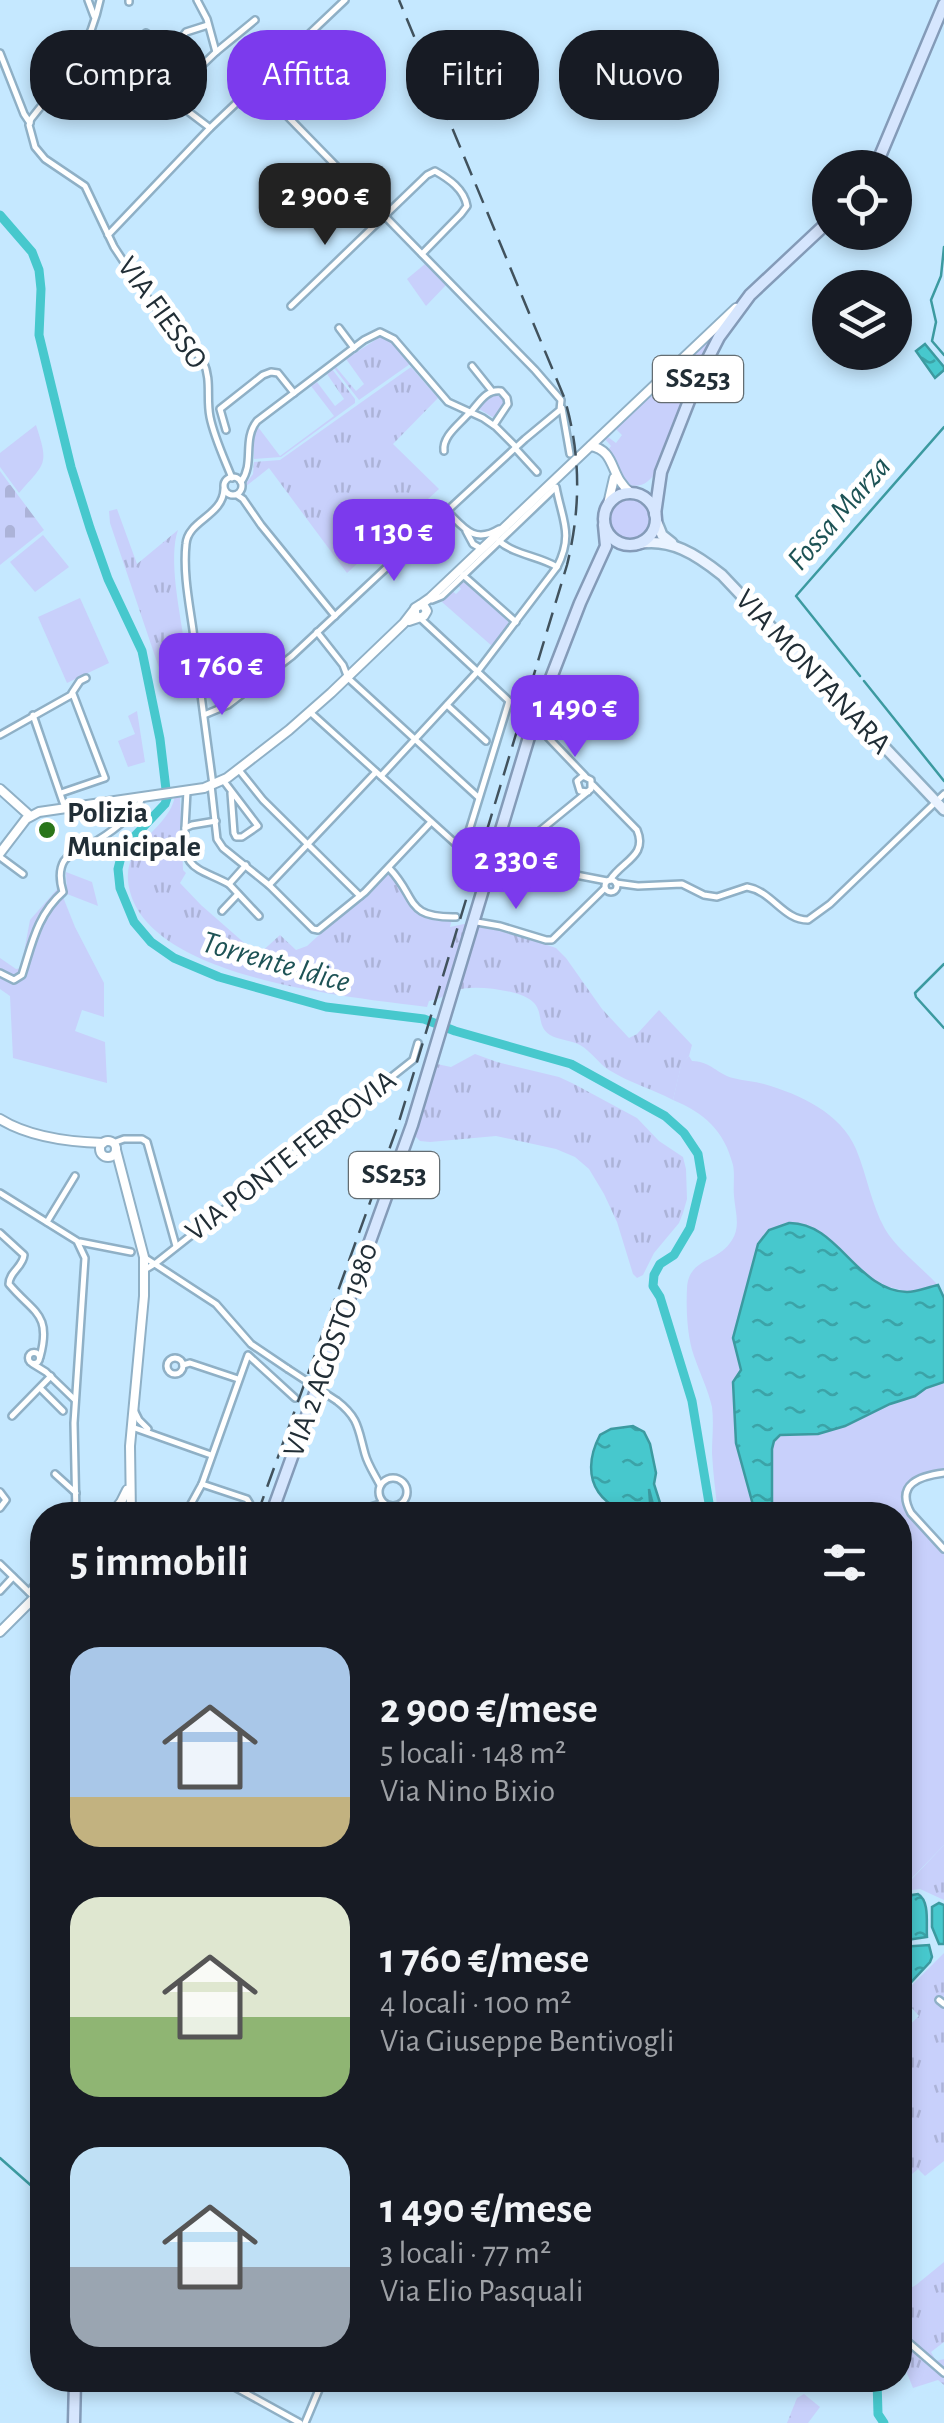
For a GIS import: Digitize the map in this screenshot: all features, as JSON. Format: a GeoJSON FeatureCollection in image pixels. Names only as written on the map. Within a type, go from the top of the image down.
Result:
{"type":"FeatureCollection","features":[{"type":"Feature","properties":{"kind":"main road"},"geometry":{"type":"LineString","coordinates":[[883,150],[944,4]]}},
{"type":"Feature","properties":{"kind":"main road"},"geometry":{"type":"LineString","coordinates":[[750,295],[812,237]]}},
{"type":"Feature","properties":{"kind":"main road","name":"SS253"},"geometry":{"type":"LineString","coordinates":[[655,517],[660,472],[708,356],[750,295]]}},
{"type":"Feature","properties":{"kind":"main road"},"geometry":{"type":"LineString","coordinates":[[608,504],[618,496],[648,486],[660,472]]}},
{"type":"Feature","properties":{"kind":"main road"},"geometry":{"type":"LineString","coordinates":[[601,560],[618,548],[648,537],[655,517],[645,498],[632,493]]}},
{"type":"Feature","properties":{"kind":"main road","name":"SS253"},"geometry":{"type":"LineString","coordinates":[[604,526],[608,504]]}},
{"type":"Feature","properties":{"kind":"main road","name":"VIA MONTANARA"},"geometry":{"type":"LineString","coordinates":[[655,517],[662,534],[674,545],[722,575],[940,798],[944,810]]}},
{"type":"Feature","properties":{"kind":"main road"},"geometry":{"type":"LineString","coordinates":[[604,526],[612,538],[632,544]]}},
{"type":"Feature","properties":{"kind":"main road","name":"VIA 2 AGOSTO 1980"},"geometry":{"type":"LineString","coordinates":[[276,1502],[404,1148],[480,899],[505,858],[503,823],[538,710],[606,546],[604,526]]}},
{"type":"Feature","properties":{"kind":"main road","name":"VIA MONTANARA"},"geometry":{"type":"LineString","coordinates":[[632,544],[650,541],[674,545]]}},
{"type":"Feature","properties":{"kind":"main road"},"geometry":{"type":"LineString","coordinates":[[74,2423],[75,2392]]}},
{"type":"Feature","properties":{"kind":"street"},"geometry":{"type":"LineString","coordinates":[[88,0],[96,19]]}},
{"type":"Feature","properties":{"kind":"street"},"geometry":{"type":"LineString","coordinates":[[91,30],[100,0]]}},
{"type":"Feature","properties":{"kind":"street"},"geometry":{"type":"LineString","coordinates":[[197,0],[216,52]]}},
{"type":"Feature","properties":{"kind":"street"},"geometry":{"type":"LineString","coordinates":[[313,30],[344,0]]}},
{"type":"Feature","properties":{"kind":"street"},"geometry":{"type":"LineString","coordinates":[[207,60],[256,20]]}},
{"type":"Feature","properties":{"kind":"street"},"geometry":{"type":"LineString","coordinates":[[192,30],[208,25]]}},
{"type":"Feature","properties":{"kind":"street"},"geometry":{"type":"LineString","coordinates":[[146,33],[171,51],[141,40],[146,33]]}},
{"type":"Feature","properties":{"kind":"street","name":"VIA FIESSO"},"geometry":{"type":"LineString","coordinates":[[0,53],[30,121],[34,147],[85,186],[108,235],[149,300],[197,352],[206,368],[209,415],[235,479]]}},
{"type":"Feature","properties":{"kind":"street"},"geometry":{"type":"LineString","coordinates":[[108,235],[227,112]]}},
{"type":"Feature","properties":{"kind":"street"},"geometry":{"type":"LineString","coordinates":[[200,120],[210,128]]}},
{"type":"Feature","properties":{"kind":"street"},"geometry":{"type":"LineString","coordinates":[[292,120],[556,392],[570,454]]}},
{"type":"Feature","properties":{"kind":"street"},"geometry":{"type":"LineString","coordinates":[[291,306],[426,175],[435,171],[459,189],[467,206],[422,254]]}},
{"type":"Feature","properties":{"kind":"street"},"geometry":{"type":"LineString","coordinates":[[434,596],[442,596],[546,496],[587,448],[750,295]]}},
{"type":"Feature","properties":{"kind":"street"},"geometry":{"type":"LineString","coordinates":[[339,328],[354,348]]}},
{"type":"Feature","properties":{"kind":"street"},"geometry":{"type":"LineString","coordinates":[[221,503],[224,489],[246,475],[250,430],[257,422],[373,334],[394,338],[448,402],[494,425],[538,472]]}},
{"type":"Feature","properties":{"kind":"street"},"geometry":{"type":"LineString","coordinates":[[472,366],[492,391]]}},
{"type":"Feature","properties":{"kind":"street"},"geometry":{"type":"LineString","coordinates":[[226,430],[220,409],[263,375],[278,373],[294,393]]}},
{"type":"Feature","properties":{"kind":"street"},"geometry":{"type":"LineString","coordinates":[[444,451],[446,438],[486,394],[501,391],[508,404],[494,425]]}},
{"type":"Feature","properties":{"kind":"street"},"geometry":{"type":"LineString","coordinates":[[204,715],[228,706],[292,656],[561,407]]}},
{"type":"Feature","properties":{"kind":"street"},"geometry":{"type":"LineString","coordinates":[[587,448],[595,446],[602,450],[622,486],[632,493]]}},
{"type":"Feature","properties":{"kind":"street"},"geometry":{"type":"LineString","coordinates":[[608,504],[614,474]]}},
{"type":"Feature","properties":{"kind":"street"},"geometry":{"type":"LineString","coordinates":[[235,479],[238,495],[335,616]]}},
{"type":"Feature","properties":{"kind":"street"},"geometry":{"type":"LineString","coordinates":[[269,885],[416,739],[478,671],[557,568],[567,537],[556,482]]}},
{"type":"Feature","properties":{"kind":"street"},"geometry":{"type":"LineString","coordinates":[[23,874],[0,855],[30,816],[186,791],[212,785],[239,770],[421,612],[480,548],[556,482]]}},
{"type":"Feature","properties":{"kind":"street"},"geometry":{"type":"LineString","coordinates":[[224,489],[238,495]]}},
{"type":"Feature","properties":{"kind":"street"},"geometry":{"type":"LineString","coordinates":[[238,495],[221,503],[191,531],[186,542],[187,586],[217,839],[312,929],[318,930],[360,896],[431,822]]}},
{"type":"Feature","properties":{"kind":"street"},"geometry":{"type":"LineString","coordinates":[[546,496],[556,500],[562,510]]}},
{"type":"Feature","properties":{"kind":"street"},"geometry":{"type":"LineString","coordinates":[[448,511],[480,548]]}},
{"type":"Feature","properties":{"kind":"street"},"geometry":{"type":"LineString","coordinates":[[416,512],[431,526]]}},
{"type":"Feature","properties":{"kind":"street"},"geometry":{"type":"LineString","coordinates":[[471,537],[502,528]]}},
{"type":"Feature","properties":{"kind":"street"},"geometry":{"type":"LineString","coordinates":[[468,560],[471,537]]}},
{"type":"Feature","properties":{"kind":"street"},"geometry":{"type":"LineString","coordinates":[[499,541],[509,549],[557,568]]}},
{"type":"Feature","properties":{"kind":"street"},"geometry":{"type":"LineString","coordinates":[[464,575],[516,622]]}},
{"type":"Feature","properties":{"kind":"street"},"geometry":{"type":"LineString","coordinates":[[310,712],[456,844],[465,844],[509,701],[432,628],[421,612]]}},
{"type":"Feature","properties":{"kind":"street"},"geometry":{"type":"LineString","coordinates":[[317,632],[348,678],[478,800]]}},
{"type":"Feature","properties":{"kind":"street"},"geometry":{"type":"LineString","coordinates":[[0,734],[71,694],[86,678]]}},
{"type":"Feature","properties":{"kind":"street"},"geometry":{"type":"LineString","coordinates":[[61,794],[104,778],[71,694]]}},
{"type":"Feature","properties":{"kind":"street"},"geometry":{"type":"LineString","coordinates":[[446,705],[486,742]]}},
{"type":"Feature","properties":{"kind":"street"},"geometry":{"type":"LineString","coordinates":[[32,715],[65,808]]}},
{"type":"Feature","properties":{"kind":"street"},"geometry":{"type":"LineString","coordinates":[[471,920],[552,940],[610,884],[640,846],[637,830],[542,732]]}},
{"type":"Feature","properties":{"kind":"street"},"geometry":{"type":"LineString","coordinates":[[239,770],[263,800],[360,896]]}},
{"type":"Feature","properties":{"kind":"street"},"geometry":{"type":"LineString","coordinates":[[586,776],[578,779],[577,786],[588,792]]}},
{"type":"Feature","properties":{"kind":"street"},"geometry":{"type":"LineString","coordinates":[[223,780],[258,826],[236,837],[232,792]]}},
{"type":"Feature","properties":{"kind":"street"},"geometry":{"type":"LineString","coordinates":[[525,843],[593,784]]}},
{"type":"Feature","properties":{"kind":"street"},"geometry":{"type":"LineString","coordinates":[[0,789],[30,816]]}},
{"type":"Feature","properties":{"kind":"street"},"geometry":{"type":"LineString","coordinates":[[186,791],[186,855],[191,864],[196,870],[230,884],[260,916]]}},
{"type":"Feature","properties":{"kind":"street"},"geometry":{"type":"LineString","coordinates":[[0,972],[14,980],[22,975],[39,921],[49,904],[63,892],[61,870],[65,860],[124,820],[139,807],[139,797]]}},
{"type":"Feature","properties":{"kind":"street"},"geometry":{"type":"LineString","coordinates":[[480,899],[505,858],[610,884],[682,884],[716,898],[752,887],[796,919],[808,920],[830,904],[940,798]]}},
{"type":"Feature","properties":{"kind":"street"},"geometry":{"type":"LineString","coordinates":[[185,828],[216,821]]}},
{"type":"Feature","properties":{"kind":"street"},"geometry":{"type":"LineString","coordinates":[[230,884],[246,865]]}},
{"type":"Feature","properties":{"kind":"street"},"geometry":{"type":"LineString","coordinates":[[388,868],[424,914],[456,916]]}},
{"type":"Feature","properties":{"kind":"street"},"geometry":{"type":"LineString","coordinates":[[222,911],[238,894]]}},
{"type":"Feature","properties":{"kind":"street","name":"VIA PONTE FERROVIA"},"geometry":{"type":"LineString","coordinates":[[145,1271],[413,1060],[418,1044]]}},
{"type":"Feature","properties":{"kind":"street"},"geometry":{"type":"LineString","coordinates":[[0,1119],[28,1132],[108,1149],[122,1175],[145,1271],[130,1446],[131,1502]]}},
{"type":"Feature","properties":{"kind":"street"},"geometry":{"type":"LineString","coordinates":[[108,1149],[124,1140],[142,1138],[147,1142],[176,1246]]}},
{"type":"Feature","properties":{"kind":"street"},"geometry":{"type":"LineString","coordinates":[[47,1222],[75,1176]]}},
{"type":"Feature","properties":{"kind":"street"},"geometry":{"type":"LineString","coordinates":[[0,1193],[77,1241],[131,1252]]}},
{"type":"Feature","properties":{"kind":"street"},"geometry":{"type":"LineString","coordinates":[[0,1233],[24,1255],[0,1288]]}},
{"type":"Feature","properties":{"kind":"street"},"geometry":{"type":"LineString","coordinates":[[76,1502],[76,1400],[85,1258],[77,1241]]}},
{"type":"Feature","properties":{"kind":"street"},"geometry":{"type":"LineString","coordinates":[[144,1255],[216,1304],[251,1344],[352,1415],[358,1424],[366,1460],[380,1485],[374,1502]]}},
{"type":"Feature","properties":{"kind":"street"},"geometry":{"type":"LineString","coordinates":[[9,1278],[9,1284],[43,1323],[42,1344],[35,1357],[76,1400]]}},
{"type":"Feature","properties":{"kind":"street"},"geometry":{"type":"LineString","coordinates":[[192,1502],[202,1484],[248,1355],[295,1398]]}},
{"type":"Feature","properties":{"kind":"street"},"geometry":{"type":"LineString","coordinates":[[183,1365],[238,1380]]}},
{"type":"Feature","properties":{"kind":"street"},"geometry":{"type":"LineString","coordinates":[[12,1416],[40,1388],[48,1374]]}},
{"type":"Feature","properties":{"kind":"street"},"geometry":{"type":"LineString","coordinates":[[40,1388],[63,1411]]}},
{"type":"Feature","properties":{"kind":"street"},"geometry":{"type":"LineString","coordinates":[[133,1407],[147,1430]]}},
{"type":"Feature","properties":{"kind":"street"},"geometry":{"type":"LineString","coordinates":[[132,1427],[212,1455]]}},
{"type":"Feature","properties":{"kind":"street"},"geometry":{"type":"LineString","coordinates":[[130,1446],[147,1430]]}},
{"type":"Feature","properties":{"kind":"street"},"geometry":{"type":"LineString","coordinates":[[370,1466],[388,1479],[400,1480],[406,1487],[402,1502]]}},
{"type":"Feature","properties":{"kind":"street"},"geometry":{"type":"LineString","coordinates":[[906,1502],[905,1494],[915,1482],[944,1473]]}},
{"type":"Feature","properties":{"kind":"street"},"geometry":{"type":"LineString","coordinates":[[55,1474],[76,1493]]}},
{"type":"Feature","properties":{"kind":"street"},"geometry":{"type":"LineString","coordinates":[[380,1485],[388,1479]]}},
{"type":"Feature","properties":{"kind":"street"},"geometry":{"type":"LineString","coordinates":[[122,1502],[130,1480]]}},
{"type":"Feature","properties":{"kind":"street"},"geometry":{"type":"LineString","coordinates":[[202,1484],[249,1502]]}},
{"type":"Feature","properties":{"kind":"street"},"geometry":{"type":"LineString","coordinates":[[280,1502],[282,1484]]}},
{"type":"Feature","properties":{"kind":"street"},"geometry":{"type":"LineString","coordinates":[[0,1492],[6,1500],[0,1508]]}},
{"type":"Feature","properties":{"kind":"street"},"geometry":{"type":"LineString","coordinates":[[379,1496],[383,1502]]}},
{"type":"Feature","properties":{"kind":"street"},"geometry":{"type":"LineString","coordinates":[[912,1514],[944,1549]]}},
{"type":"Feature","properties":{"kind":"street"},"geometry":{"type":"LineString","coordinates":[[0,1564],[30,1589]]}},
{"type":"Feature","properties":{"kind":"street"},"geometry":{"type":"LineString","coordinates":[[0,1590],[13,1576]]}},
{"type":"Feature","properties":{"kind":"street"},"geometry":{"type":"LineString","coordinates":[[0,1632],[30,1602]]}},
{"type":"Feature","properties":{"kind":"street"},"geometry":{"type":"LineString","coordinates":[[912,2345],[944,2373]]}},
{"type":"Feature","properties":{"kind":"street"},"geometry":{"type":"LineString","coordinates":[[244,2392],[302,2423],[317,2392]]}},
{"type":"Feature","properties":{"kind":"green space"},"geometry":{"type":"Polygon","coordinates":[[[425,264],[446,285],[426,306],[407,279],[425,264]]]}},
{"type":"Feature","properties":{"kind":"green space"},"geometry":{"type":"Polygon","coordinates":[[[719,328],[705,352],[657,470],[645,483],[628,485],[605,439],[616,443],[622,435],[616,429],[719,328]]]}},
{"type":"Feature","properties":{"kind":"green space"},"geometry":{"type":"Polygon","coordinates":[[[380,337],[389,340],[410,364],[359,400],[334,368],[356,391],[364,384],[346,359],[380,337]]]}},
{"type":"Feature","properties":{"kind":"green space"},"geometry":{"type":"Polygon","coordinates":[[[411,367],[438,398],[393,444],[439,489],[347,573],[269,468],[245,485],[253,474],[254,462],[280,460],[411,367]]]}},
{"type":"Feature","properties":{"kind":"green space"},"geometry":{"type":"Polygon","coordinates":[[[332,369],[355,403],[281,457],[254,459],[253,438],[258,427],[280,456],[334,416],[311,386],[317,382],[335,406],[344,399],[327,374],[332,369]]]}},
{"type":"Feature","properties":{"kind":"green space"},"geometry":{"type":"Polygon","coordinates":[[[494,393],[503,396],[504,402],[494,418],[479,409],[494,393]]]}},
{"type":"Feature","properties":{"kind":"green space"},"geometry":{"type":"Polygon","coordinates":[[[36,425],[43,448],[42,462],[19,493],[0,467],[0,453],[36,425]]]}},
{"type":"Feature","properties":{"kind":"green space"},"geometry":{"type":"Polygon","coordinates":[[[0,471],[44,530],[0,565],[0,471]]]}},
{"type":"Feature","properties":{"kind":"green space"},"geometry":{"type":"Polygon","coordinates":[[[629,499],[643,505],[649,519],[643,533],[629,539],[615,533],[609,519],[615,505],[629,499]]]}},
{"type":"Feature","properties":{"kind":"green space"},"geometry":{"type":"Polygon","coordinates":[[[117,509],[137,564],[178,530],[174,570],[184,641],[162,668],[110,523],[109,511],[117,509]]]}},
{"type":"Feature","properties":{"kind":"green space"},"geometry":{"type":"Polygon","coordinates":[[[43,535],[69,567],[35,592],[10,562],[43,535]]]}},
{"type":"Feature","properties":{"kind":"green space"},"geometry":{"type":"Polygon","coordinates":[[[464,582],[508,621],[492,646],[442,602],[452,591],[456,594],[461,589],[458,585],[464,582]]]}},
{"type":"Feature","properties":{"kind":"green space"},"geometry":{"type":"Polygon","coordinates":[[[80,598],[109,663],[67,683],[38,617],[80,598]]]}},
{"type":"Feature","properties":{"kind":"green space"},"geometry":{"type":"Polygon","coordinates":[[[137,711],[145,762],[128,767],[118,741],[135,734],[128,716],[137,711]]]}},
{"type":"Feature","properties":{"kind":"green space"},"geometry":{"type":"Polygon","coordinates":[[[175,796],[180,796],[186,873],[180,883],[258,955],[280,935],[296,950],[307,946],[390,873],[417,912],[426,917],[452,919],[450,927],[478,921],[556,948],[629,1038],[659,1010],[692,1045],[681,1066],[673,1100],[609,1070],[580,1045],[550,1035],[533,1002],[518,994],[465,988],[429,1001],[427,1007],[350,997],[253,977],[207,961],[168,940],[140,913],[128,880],[133,855],[165,818],[175,796]]]}},
{"type":"Feature","properties":{"kind":"green space"},"geometry":{"type":"Polygon","coordinates":[[[66,872],[92,882],[98,906],[67,894],[66,872]]]}},
{"type":"Feature","properties":{"kind":"green space"},"geometry":{"type":"Polygon","coordinates":[[[59,887],[104,983],[104,1017],[82,1010],[75,1031],[105,1042],[107,1083],[13,1058],[10,996],[0,989],[0,958],[16,969],[21,968],[30,920],[59,887]]]}},
{"type":"Feature","properties":{"kind":"green space"},"geometry":{"type":"Polygon","coordinates":[[[475,1054],[574,1084],[637,1118],[659,1141],[683,1157],[687,1199],[683,1213],[643,1275],[637,1278],[633,1274],[604,1194],[589,1169],[575,1157],[496,1136],[430,1142],[415,1136],[437,1064],[451,1067],[475,1054]]]}},
{"type":"Feature","properties":{"kind":"green space"},"geometry":{"type":"Polygon","coordinates":[[[689,1056],[692,1061],[727,1076],[791,1093],[830,1115],[856,1149],[885,1229],[938,1285],[909,1292],[885,1286],[812,1229],[789,1223],[769,1230],[758,1244],[733,1338],[773,1486],[772,1452],[780,1435],[819,1434],[944,1382],[944,1473],[909,1483],[904,1492],[906,1502],[717,1502],[712,1407],[690,1340],[687,1288],[693,1271],[732,1240],[737,1218],[733,1165],[718,1132],[703,1117],[673,1100],[681,1065],[689,1056]]]}},
{"type":"Feature","properties":{"kind":"green space"},"geometry":{"type":"Polygon","coordinates":[[[912,1512],[944,1550],[944,1845],[912,1878],[912,1512]]]}},
{"type":"Feature","properties":{"kind":"green space"},"geometry":{"type":"Polygon","coordinates":[[[944,1845],[944,1900],[920,1889],[912,1890],[912,1879],[944,1845]]]}},
{"type":"Feature","properties":{"kind":"green space"},"geometry":{"type":"Polygon","coordinates":[[[944,1953],[944,2161],[925,2176],[918,2169],[912,2174],[912,2023],[919,2016],[912,2008],[912,1985],[944,1953]]]}},
{"type":"Feature","properties":{"kind":"green space"},"geometry":{"type":"Polygon","coordinates":[[[944,2262],[944,2342],[931,2352],[936,2361],[944,2359],[944,2385],[938,2380],[912,2386],[912,2287],[944,2262]]]}},
{"type":"Feature","properties":{"kind":"green space"},"geometry":{"type":"Polygon","coordinates":[[[804,2394],[820,2407],[808,2423],[787,2423],[797,2398],[804,2394]]]}},
{"type":"Feature","properties":{"kind":"water"},"geometry":{"type":"Polygon","coordinates":[[[925,344],[944,367],[935,378],[916,351],[925,344]]]}},
{"type":"Feature","properties":{"kind":"water"},"geometry":{"type":"Polygon","coordinates":[[[789,1223],[821,1233],[874,1281],[890,1289],[911,1292],[938,1285],[944,1298],[944,1382],[845,1426],[818,1434],[780,1435],[772,1449],[772,1502],[752,1502],[736,1443],[733,1382],[741,1370],[733,1338],[758,1244],[769,1230],[789,1223]]]}},
{"type":"Feature","properties":{"kind":"water"},"geometry":{"type":"Polygon","coordinates":[[[633,1426],[644,1432],[650,1444],[660,1502],[652,1502],[649,1489],[650,1502],[607,1502],[598,1492],[591,1467],[593,1452],[600,1435],[633,1426]]]}},
{"type":"Feature","properties":{"kind":"water"},"geometry":{"type":"Polygon","coordinates":[[[912,1895],[922,1897],[926,1907],[927,1937],[912,1939],[912,1895]]]}},
{"type":"Feature","properties":{"kind":"water"},"geometry":{"type":"Polygon","coordinates":[[[944,1905],[944,1944],[939,1944],[932,1927],[932,1907],[944,1905]]]}},
{"type":"Feature","properties":{"kind":"water"},"geometry":{"type":"Polygon","coordinates":[[[929,1945],[932,1957],[912,1981],[912,1946],[929,1945]]]}},
{"type":"Feature","properties":{"kind":"waterway","name":"Torrente Idice"},"geometry":{"type":"LineString","coordinates":[[0,215],[32,252],[39,270],[39,335],[71,467],[108,579],[142,651],[160,739],[167,798],[130,841],[118,869],[120,888],[134,922],[151,942],[174,958],[219,977],[326,1007],[424,1019],[571,1064],[665,1116],[684,1133],[698,1154],[702,1178],[690,1228],[674,1255],[660,1264],[653,1286],[660,1297],[692,1401],[709,1502]]}},
{"type":"Feature","properties":{"kind":"waterway","name":"Fossa Marza"},"geometry":{"type":"LineString","coordinates":[[944,247],[941,276],[931,300],[936,322],[932,341],[944,355]]}},
{"type":"Feature","properties":{"kind":"waterway","name":"Fossa Marza"},"geometry":{"type":"LineString","coordinates":[[860,676],[796,596],[944,427]]}},
{"type":"Feature","properties":{"kind":"waterway","name":"Fossa Marza"},"geometry":{"type":"LineString","coordinates":[[864,681],[944,781]]}},
{"type":"Feature","properties":{"kind":"waterway"},"geometry":{"type":"LineString","coordinates":[[944,964],[915,993],[944,1028]]}},
{"type":"Feature","properties":{"kind":"waterway"},"geometry":{"type":"LineString","coordinates":[[0,2158],[30,2185]]}},
{"type":"Feature","properties":{"kind":"waterway","name":"Torrente Idice"},"geometry":{"type":"LineString","coordinates":[[877,2392],[878,2414],[884,2423]]}},
{"type":"Feature","properties":{"kind":"railway"},"geometry":{"type":"LineString","coordinates":[[262,1502],[398,1125],[567,565],[575,523],[576,460],[564,397],[399,0]]}},
{"type":"Feature","properties":{"kind":"place","name":"Polizia Municipale"},"geometry":{"type":"Point","coordinates":[47,830]}}]}
